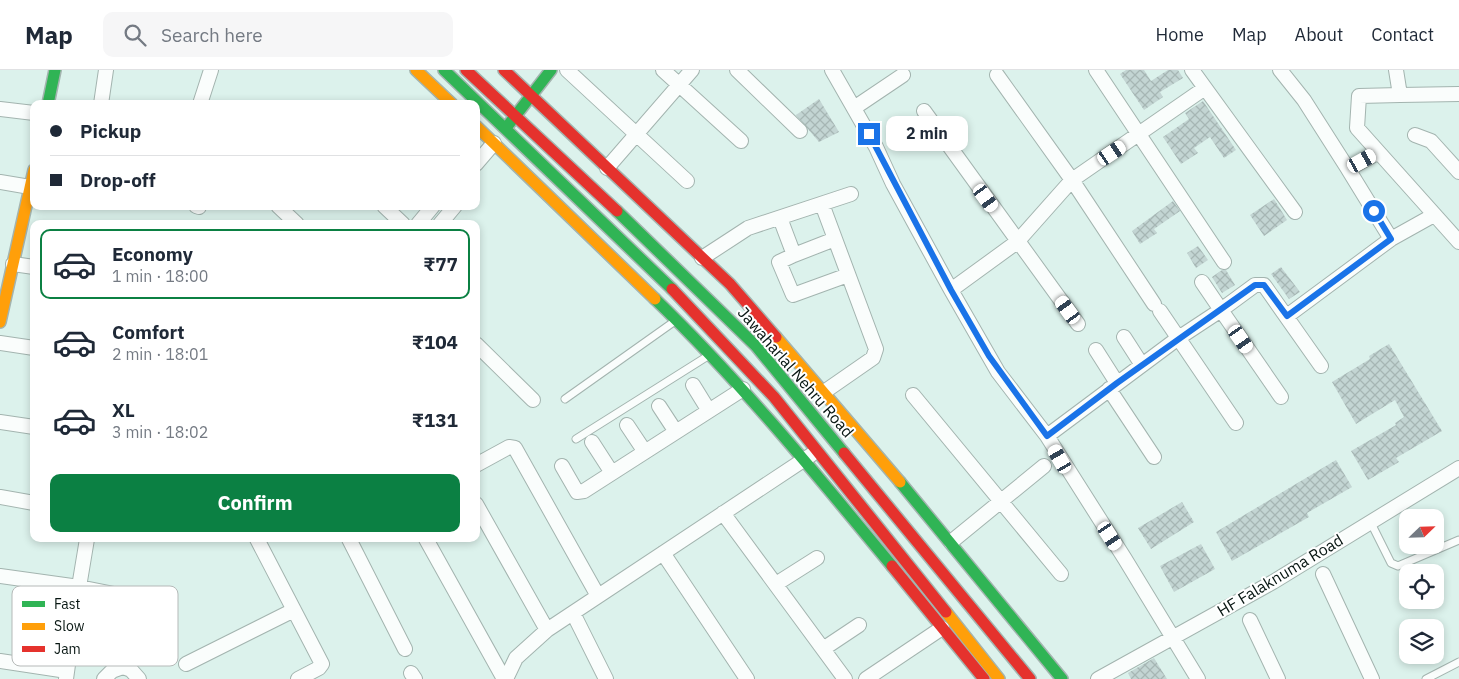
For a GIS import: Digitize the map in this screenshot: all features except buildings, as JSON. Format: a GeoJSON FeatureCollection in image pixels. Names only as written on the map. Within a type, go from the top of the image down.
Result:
{"type":"FeatureCollection","features":[{"type":"Feature","properties":{"kind":"street"},"geometry":{"type":"LineString","coordinates":[[49,100],[55,70]]}},
{"type":"Feature","properties":{"kind":"street"},"geometry":{"type":"LineString","coordinates":[[101,100],[106,70]]}},
{"type":"Feature","properties":{"kind":"street"},"geometry":{"type":"LineString","coordinates":[[201,100],[211,70]]}},
{"type":"Feature","properties":{"kind":"street"},"geometry":{"type":"LineString","coordinates":[[416,70],[448,100]]}},
{"type":"Feature","properties":{"kind":"street","name":"Jawaharlal Nehru Road"},"geometry":{"type":"LineString","coordinates":[[444,70],[476,100]]}},
{"type":"Feature","properties":{"kind":"street","name":"Jawaharlal Nehru Road"},"geometry":{"type":"LineString","coordinates":[[466,70],[683,273],[756,346],[1030,679]]}},
{"type":"Feature","properties":{"kind":"street"},"geometry":{"type":"LineString","coordinates":[[504,70],[730,284],[951,542],[1062,679]]}},
{"type":"Feature","properties":{"kind":"street"},"geometry":{"type":"LineString","coordinates":[[480,159],[532,97],[551,70]]}},
{"type":"Feature","properties":{"kind":"street"},"geometry":{"type":"LineString","coordinates":[[567,70],[687,181]]}},
{"type":"Feature","properties":{"kind":"street"},"geometry":{"type":"LineString","coordinates":[[663,70],[741,141]]}},
{"type":"Feature","properties":{"kind":"street"},"geometry":{"type":"LineString","coordinates":[[607,168],[692,70]]}},
{"type":"Feature","properties":{"kind":"street"},"geometry":{"type":"LineString","coordinates":[[737,70],[800,130]]}},
{"type":"Feature","properties":{"kind":"street"},"geometry":{"type":"LineString","coordinates":[[832,70],[951,290],[998,372],[1047,436],[1126,559],[1198,679]]}},
{"type":"Feature","properties":{"kind":"street"},"geometry":{"type":"LineString","coordinates":[[1096,70],[1224,262]]}},
{"type":"Feature","properties":{"kind":"street"},"geometry":{"type":"LineString","coordinates":[[1192,70],[1295,212]]}},
{"type":"Feature","properties":{"kind":"street"},"geometry":{"type":"LineString","coordinates":[[1280,70],[1304,100],[1391,239]]}},
{"type":"Feature","properties":{"kind":"street"},"geometry":{"type":"LineString","coordinates":[[1396,70],[1400,95]]}},
{"type":"Feature","properties":{"kind":"street"},"geometry":{"type":"LineString","coordinates":[[854,108],[905,72]]}},
{"type":"Feature","properties":{"kind":"street"},"geometry":{"type":"LineString","coordinates":[[997,75],[1072,180],[1177,339],[1236,423]]}},
{"type":"Feature","properties":{"kind":"street"},"geometry":{"type":"LineString","coordinates":[[951,290],[1017,242],[1072,180],[1205,88]]}},
{"type":"Feature","properties":{"kind":"street"},"geometry":{"type":"LineString","coordinates":[[1459,94],[1362,95],[1357,98],[1357,128],[1377,153],[1459,242]]}},
{"type":"Feature","properties":{"kind":"street","name":"Jawaharlal Nehru Road"},"geometry":{"type":"LineString","coordinates":[[480,104],[675,289],[741,359],[999,679]]}},
{"type":"Feature","properties":{"kind":"street"},"geometry":{"type":"LineString","coordinates":[[0,109],[30,113]]}},
{"type":"Feature","properties":{"kind":"street"},"geometry":{"type":"LineString","coordinates":[[924,111],[1078,324]]}},
{"type":"Feature","properties":{"kind":"street"},"geometry":{"type":"LineString","coordinates":[[480,130],[712,354],[804,459],[984,679]]}},
{"type":"Feature","properties":{"kind":"street"},"geometry":{"type":"LineString","coordinates":[[1415,135],[1432,141],[1459,172]]}},
{"type":"Feature","properties":{"kind":"street"},"geometry":{"type":"LineString","coordinates":[[1348,168],[1377,153]]}},
{"type":"Feature","properties":{"kind":"street"},"geometry":{"type":"LineString","coordinates":[[0,182],[30,187],[13,264],[5,279],[1,317]]}},
{"type":"Feature","properties":{"kind":"street"},"geometry":{"type":"LineString","coordinates":[[702,258],[748,228],[851,194]]}},
{"type":"Feature","properties":{"kind":"street"},"geometry":{"type":"LineString","coordinates":[[822,204],[876,349],[876,354],[873,358],[824,392]]}},
{"type":"Feature","properties":{"kind":"street"},"geometry":{"type":"LineString","coordinates":[[388,210],[398,220]]}},
{"type":"Feature","properties":{"kind":"street"},"geometry":{"type":"LineString","coordinates":[[421,220],[430,210]]}},
{"type":"Feature","properties":{"kind":"street"},"geometry":{"type":"LineString","coordinates":[[443,220],[452,210]]}},
{"type":"Feature","properties":{"kind":"street"},"geometry":{"type":"LineString","coordinates":[[1287,316],[1391,239],[1434,215]]}},
{"type":"Feature","properties":{"kind":"street"},"geometry":{"type":"LineString","coordinates":[[780,218],[794,255]]}},
{"type":"Feature","properties":{"kind":"street"},"geometry":{"type":"LineString","coordinates":[[835,239],[779,262],[793,295],[848,275]]}},
{"type":"Feature","properties":{"kind":"street"},"geometry":{"type":"LineString","coordinates":[[13,264],[30,266]]}},
{"type":"Feature","properties":{"kind":"street"},"geometry":{"type":"LineString","coordinates":[[1202,282],[1281,397]]}},
{"type":"Feature","properties":{"kind":"street"},"geometry":{"type":"LineString","coordinates":[[1047,436],[1177,339],[1259,284],[1267,288],[1321,366]]}},
{"type":"Feature","properties":{"kind":"street"},"geometry":{"type":"LineString","coordinates":[[1124,337],[1142,365]]}},
{"type":"Feature","properties":{"kind":"street"},"geometry":{"type":"LineString","coordinates":[[0,343],[30,347]]}},
{"type":"Feature","properties":{"kind":"street"},"geometry":{"type":"LineString","coordinates":[[480,348],[533,400]]}},
{"type":"Feature","properties":{"kind":"street"},"geometry":{"type":"LineString","coordinates":[[1096,350],[1113,386],[1154,457]]}},
{"type":"Feature","properties":{"kind":"street"},"geometry":{"type":"LineString","coordinates":[[693,385],[709,411]]}},
{"type":"Feature","properties":{"kind":"street"},"geometry":{"type":"LineString","coordinates":[[562,466],[575,489],[580,493],[743,389]]}},
{"type":"Feature","properties":{"kind":"street"},"geometry":{"type":"LineString","coordinates":[[913,395],[1061,574]]}},
{"type":"Feature","properties":{"kind":"street"},"geometry":{"type":"LineString","coordinates":[[660,406],[676,432]]}},
{"type":"Feature","properties":{"kind":"street"},"geometry":{"type":"LineString","coordinates":[[0,422],[30,426]]}},
{"type":"Feature","properties":{"kind":"street"},"geometry":{"type":"LineString","coordinates":[[627,425],[645,452]]}},
{"type":"Feature","properties":{"kind":"street"},"geometry":{"type":"LineString","coordinates":[[592,442],[612,473]]}},
{"type":"Feature","properties":{"kind":"street"},"geometry":{"type":"LineString","coordinates":[[480,463],[509,447],[515,448],[598,596]]}},
{"type":"Feature","properties":{"kind":"street"},"geometry":{"type":"LineString","coordinates":[[505,679],[516,658],[547,630],[817,451]]}},
{"type":"Feature","properties":{"kind":"street"},"geometry":{"type":"LineString","coordinates":[[951,542],[1044,466]]}},
{"type":"Feature","properties":{"kind":"street","name":"HF Falaknuma Road"},"geometry":{"type":"LineString","coordinates":[[1098,679],[1273,582],[1459,468]]}},
{"type":"Feature","properties":{"kind":"street"},"geometry":{"type":"LineString","coordinates":[[0,498],[30,502]]}},
{"type":"Feature","properties":{"kind":"street"},"geometry":{"type":"LineString","coordinates":[[480,511],[547,630]]}},
{"type":"Feature","properties":{"kind":"street"},"geometry":{"type":"LineString","coordinates":[[723,513],[845,679]]}},
{"type":"Feature","properties":{"kind":"street"},"geometry":{"type":"LineString","coordinates":[[79,586],[86,542]]}},
{"type":"Feature","properties":{"kind":"street"},"geometry":{"type":"LineString","coordinates":[[259,542],[322,664],[319,668],[298,679]]}},
{"type":"Feature","properties":{"kind":"street"},"geometry":{"type":"LineString","coordinates":[[351,542],[405,649]]}},
{"type":"Feature","properties":{"kind":"street"},"geometry":{"type":"LineString","coordinates":[[428,542],[505,679]]}},
{"type":"Feature","properties":{"kind":"street"},"geometry":{"type":"LineString","coordinates":[[663,553],[747,679]]}},
{"type":"Feature","properties":{"kind":"street"},"geometry":{"type":"LineString","coordinates":[[776,584],[816,558]]}},
{"type":"Feature","properties":{"kind":"street"},"geometry":{"type":"LineString","coordinates":[[1323,574],[1372,679]]}},
{"type":"Feature","properties":{"kind":"street"},"geometry":{"type":"LineString","coordinates":[[0,576],[72,586]]}},
{"type":"Feature","properties":{"kind":"street"},"geometry":{"type":"LineString","coordinates":[[186,664],[294,610]]}},
{"type":"Feature","properties":{"kind":"street"},"geometry":{"type":"LineString","coordinates":[[573,613],[606,679]]}},
{"type":"Feature","properties":{"kind":"street"},"geometry":{"type":"LineString","coordinates":[[1250,620],[1278,679]]}},
{"type":"Feature","properties":{"kind":"street"},"geometry":{"type":"LineString","coordinates":[[823,650],[859,626]]}},
{"type":"Feature","properties":{"kind":"street"},"geometry":{"type":"LineString","coordinates":[[866,679],[942,628]]}},
{"type":"Feature","properties":{"kind":"street"},"geometry":{"type":"LineString","coordinates":[[24,666],[67,675]]}},
{"type":"Feature","properties":{"kind":"street"},"geometry":{"type":"LineString","coordinates":[[104,679],[112,670],[123,667],[131,670],[139,679]]}},
{"type":"Feature","properties":{"kind":"lane"},"geometry":{"type":"LineString","coordinates":[[564,398],[677,319]]}},
{"type":"Feature","properties":{"kind":"lane"},"geometry":{"type":"LineString","coordinates":[[576,439],[712,354]]}},
{"type":"Feature","properties":{"kind":"lane"},"geometry":{"type":"LineString","coordinates":[[1370,521],[1391,563],[1398,566],[1459,540]]}},
{"type":"Feature","properties":{"kind":"lane"},"geometry":{"type":"LineString","coordinates":[[1426,679],[1459,662]]}},
{"type":"Feature","properties":{"kind":"traffic: fast"},"geometry":{"type":"LineString","coordinates":[[49,100],[55,70]]}},
{"type":"Feature","properties":{"kind":"traffic: fast"},"geometry":{"type":"LineString","coordinates":[[444,70],[475,100]]}},
{"type":"Feature","properties":{"kind":"traffic: fast"},"geometry":{"type":"LineString","coordinates":[[506,128],[551,70]]}},
{"type":"Feature","properties":{"kind":"traffic: fast"},"geometry":{"type":"LineString","coordinates":[[480,105],[672,289]]}},
{"type":"Feature","properties":{"kind":"traffic: fast"},"geometry":{"type":"LineString","coordinates":[[617,211],[756,346],[844,453]]}},
{"type":"Feature","properties":{"kind":"traffic: fast"},"geometry":{"type":"LineString","coordinates":[[655,299],[748,396],[892,566]]}},
{"type":"Feature","properties":{"kind":"traffic: fast"},"geometry":{"type":"LineString","coordinates":[[900,482],[1062,679]]}},
{"type":"Feature","properties":{"kind":"traffic: slow"},"geometry":{"type":"LineString","coordinates":[[416,70],[448,100]]}},
{"type":"Feature","properties":{"kind":"traffic: slow"},"geometry":{"type":"LineString","coordinates":[[480,130],[655,299]]}},
{"type":"Feature","properties":{"kind":"traffic: slow"},"geometry":{"type":"LineString","coordinates":[[0,322],[30,188]]}},
{"type":"Feature","properties":{"kind":"traffic: slow"},"geometry":{"type":"LineString","coordinates":[[776,337],[900,482]]}},
{"type":"Feature","properties":{"kind":"traffic: slow"},"geometry":{"type":"LineString","coordinates":[[946,612],[999,679]]}},
{"type":"Feature","properties":{"kind":"traffic: jam"},"geometry":{"type":"LineString","coordinates":[[466,70],[617,211]]}},
{"type":"Feature","properties":{"kind":"traffic: jam"},"geometry":{"type":"LineString","coordinates":[[504,70],[730,284],[776,337]]}},
{"type":"Feature","properties":{"kind":"traffic: jam"},"geometry":{"type":"LineString","coordinates":[[672,289],[774,397],[946,612]]}},
{"type":"Feature","properties":{"kind":"traffic: jam"},"geometry":{"type":"LineString","coordinates":[[844,453],[1030,679]]}},
{"type":"Feature","properties":{"kind":"traffic: jam"},"geometry":{"type":"LineString","coordinates":[[892,566],[984,679]]}},
{"type":"Feature","properties":{"kind":"route"},"geometry":{"type":"LineString","coordinates":[[869,134],[893,184],[998,372],[1047,436],[1177,339],[1255,285],[1264,285],[1287,316],[1391,239],[1374,211]]}}]}
